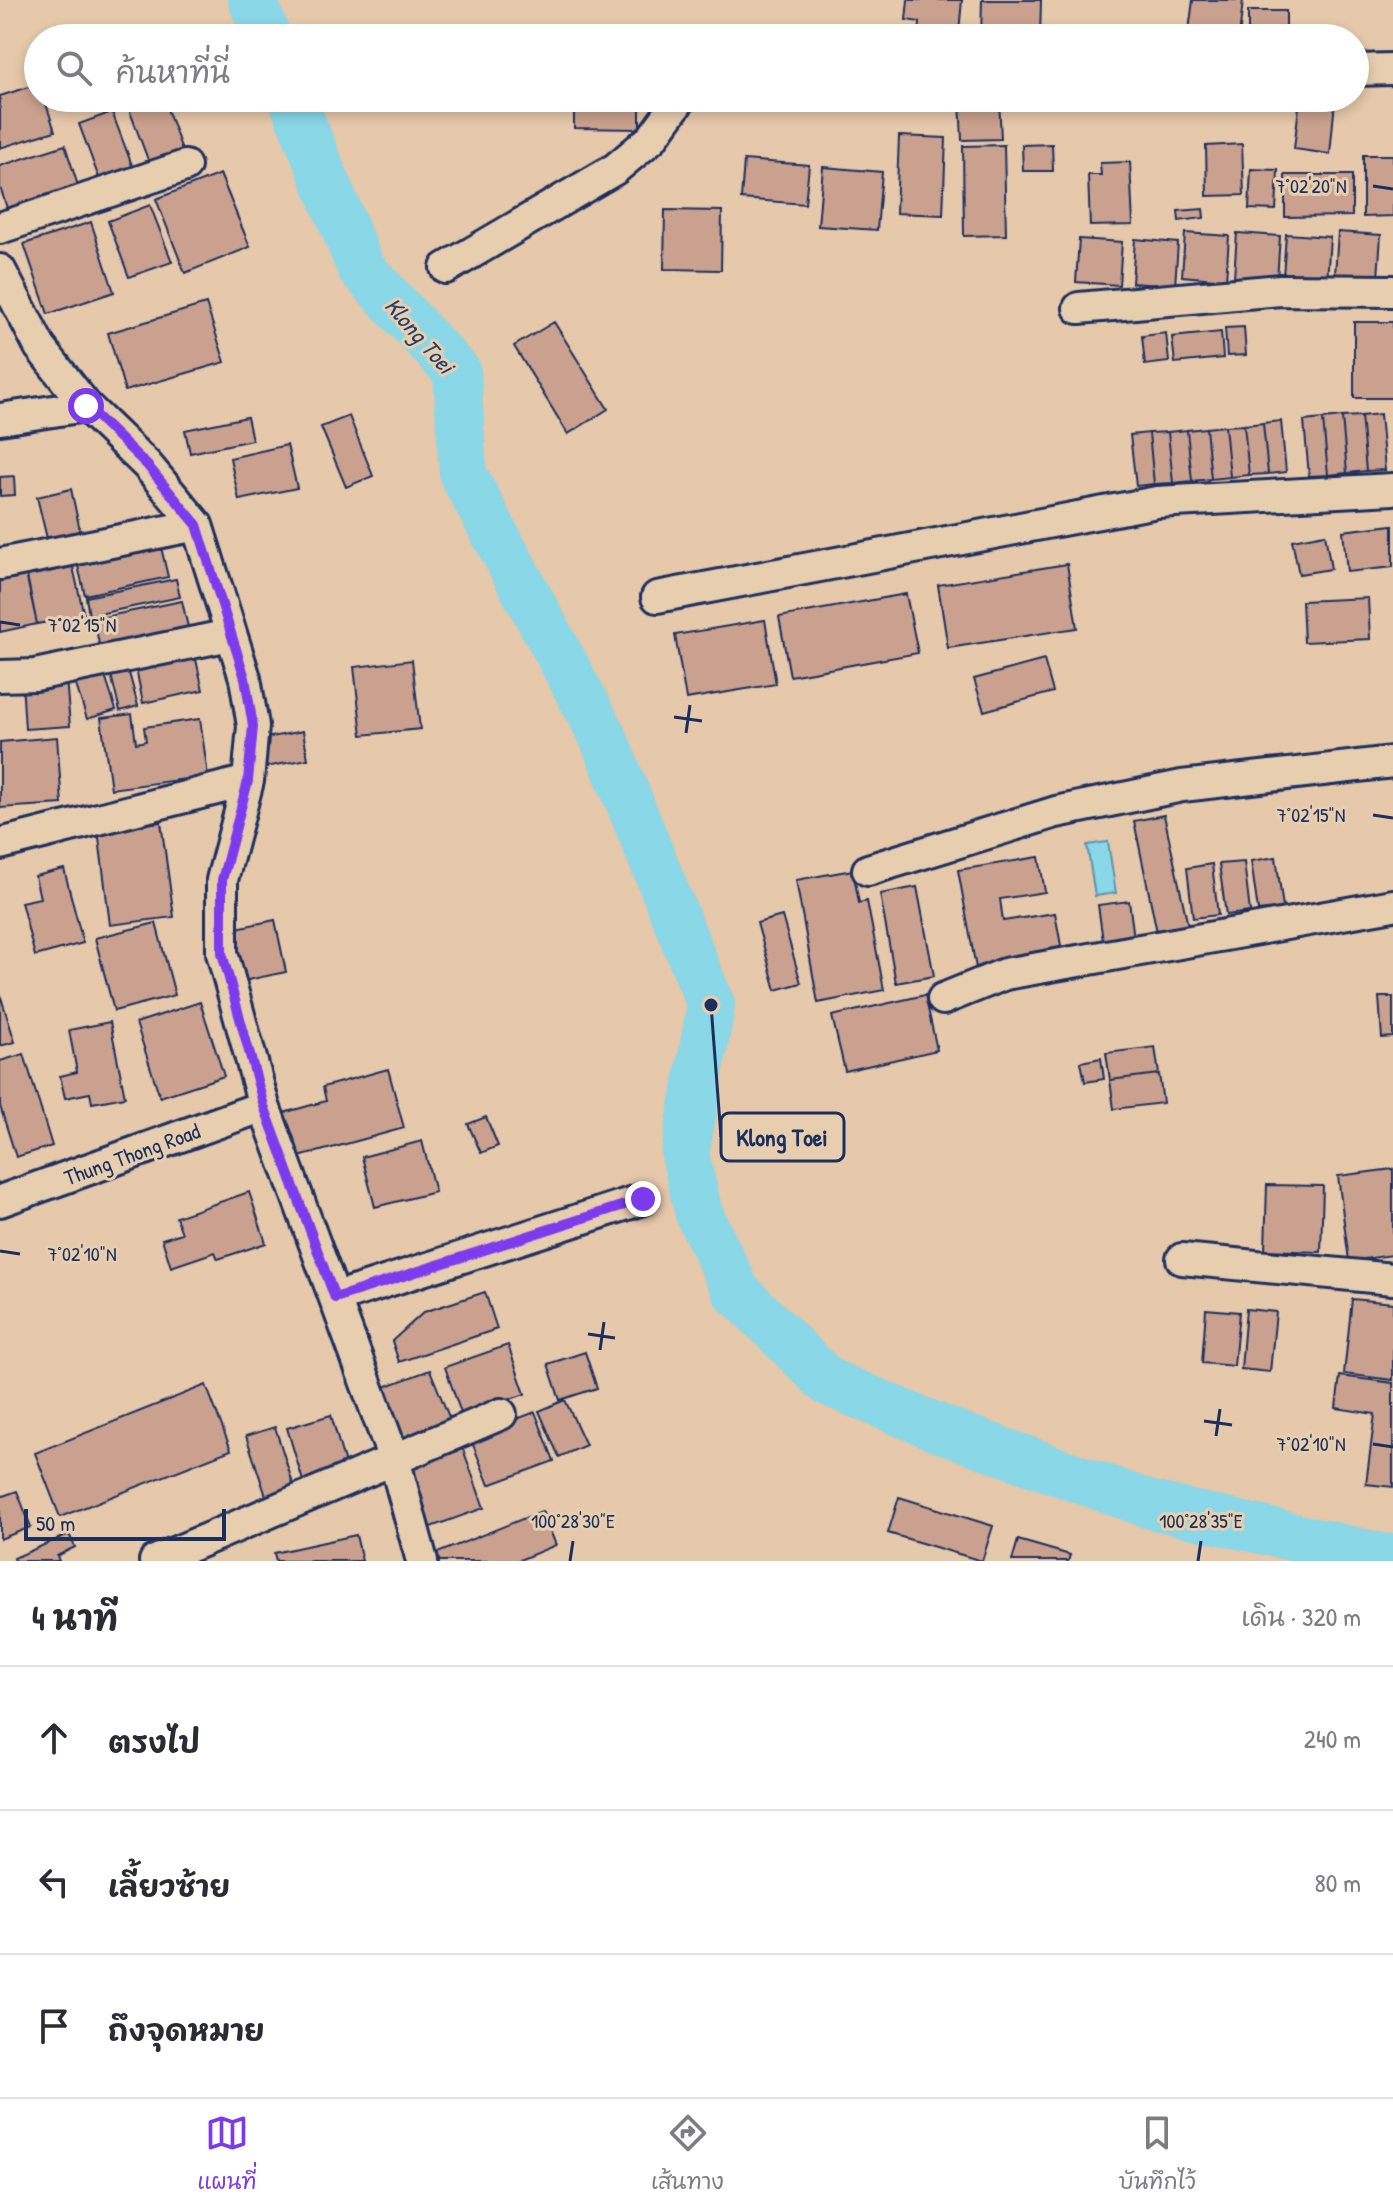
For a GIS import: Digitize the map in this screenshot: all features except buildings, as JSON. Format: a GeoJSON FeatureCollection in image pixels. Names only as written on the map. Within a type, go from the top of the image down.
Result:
{"type":"FeatureCollection","features":[{"type":"Feature","properties":{"kind":"street"},"geometry":{"type":"LineString","coordinates":[[1369,70],[1393,69]]}},
{"type":"Feature","properties":{"kind":"street"},"geometry":{"type":"LineString","coordinates":[[446,268],[615,169],[652,138],[671,112]]}},
{"type":"Feature","properties":{"kind":"street"},"geometry":{"type":"LineString","coordinates":[[0,228],[185,166]]}},
{"type":"Feature","properties":{"kind":"street"},"geometry":{"type":"LineString","coordinates":[[0,270],[40,347],[86,406],[147,465],[197,525],[245,678],[253,726],[248,781],[222,880],[222,953],[264,1106],[394,1459],[422,1561]]}},
{"type":"Feature","properties":{"kind":"street"},"geometry":{"type":"LineString","coordinates":[[1079,308],[1281,290],[1393,291]]}},
{"type":"Feature","properties":{"kind":"street"},"geometry":{"type":"LineString","coordinates":[[0,419],[86,406]]}},
{"type":"Feature","properties":{"kind":"street"},"geometry":{"type":"LineString","coordinates":[[657,597],[1157,502],[1393,489]]}},
{"type":"Feature","properties":{"kind":"street"},"geometry":{"type":"LineString","coordinates":[[0,564],[197,525]]}},
{"type":"Feature","properties":{"kind":"street"},"geometry":{"type":"LineString","coordinates":[[0,676],[35,675],[230,635]]}},
{"type":"Feature","properties":{"kind":"street"},"geometry":{"type":"LineString","coordinates":[[868,870],[1056,812],[1182,786],[1393,762]]}},
{"type":"Feature","properties":{"kind":"street"},"geometry":{"type":"LineString","coordinates":[[0,844],[248,781]]}},
{"type":"Feature","properties":{"kind":"street"},"geometry":{"type":"LineString","coordinates":[[943,999],[1005,974],[1393,905]]}},
{"type":"Feature","properties":{"kind":"street","name":"Thung Thong Road"},"geometry":{"type":"LineString","coordinates":[[0,1201],[264,1106]]}},
{"type":"Feature","properties":{"kind":"street"},"geometry":{"type":"LineString","coordinates":[[335,1298],[643,1199]]}},
{"type":"Feature","properties":{"kind":"street"},"geometry":{"type":"LineString","coordinates":[[1182,1259],[1393,1279]]}},
{"type":"Feature","properties":{"kind":"street"},"geometry":{"type":"LineString","coordinates":[[155,1561],[501,1414]]}},
{"type":"Feature","properties":{"kind":"water"},"geometry":{"type":"Polygon","coordinates":[[[1108,842],[1116,893],[1095,896],[1087,845],[1108,842]]]}},
{"type":"Feature","properties":{"kind":"waterway","name":"Klong Toei"},"geometry":{"type":"LineString","coordinates":[[252,0],[262,24]]}},
{"type":"Feature","properties":{"kind":"waterway","name":"Klong Toei"},"geometry":{"type":"LineString","coordinates":[[298,112],[361,268],[457,372],[463,474],[604,739],[711,1005],[685,1154],[699,1214],[736,1291],[828,1382],[941,1429],[1151,1505],[1385,1558],[1393,1557]]}},
{"type":"Feature","properties":{"kind":"place","name":"Klong Toei"},"geometry":{"type":"Point","coordinates":[711,1005]}},
{"type":"Feature","properties":{"kind":"route"},"geometry":{"type":"LineString","coordinates":[[86,406],[147,465],[197,525],[245,678],[253,726],[248,781],[222,880],[222,953],[264,1106],[335,1298],[643,1199]]}}]}
